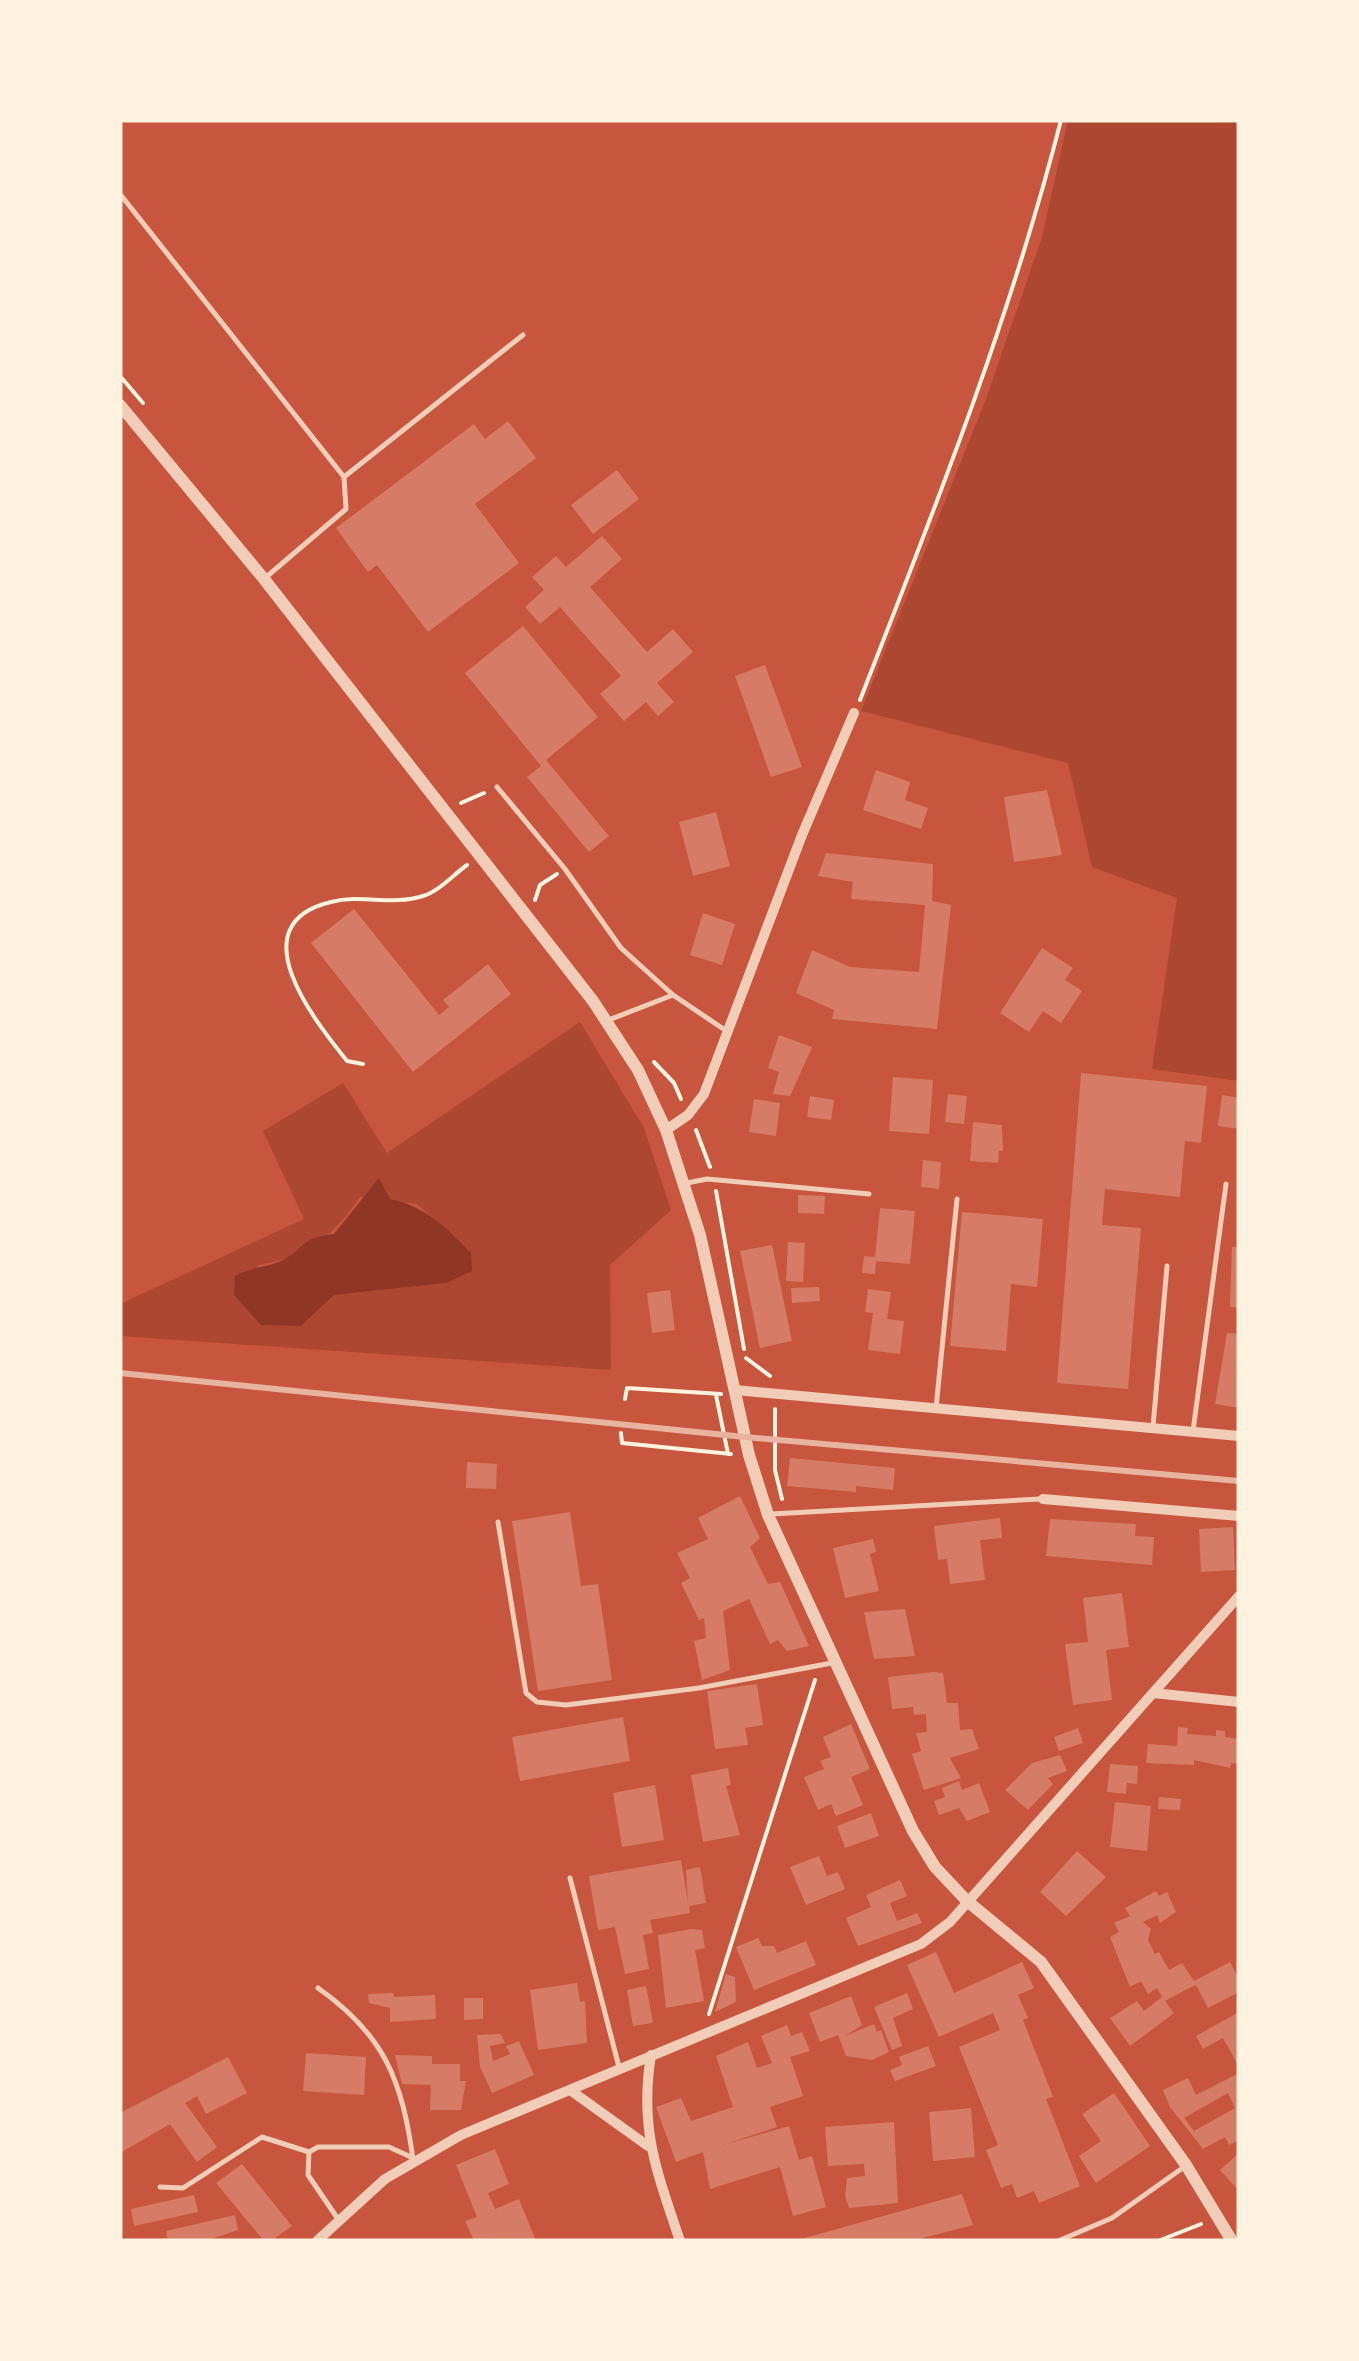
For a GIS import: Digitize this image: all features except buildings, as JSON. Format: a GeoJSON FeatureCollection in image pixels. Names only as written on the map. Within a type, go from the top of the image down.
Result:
{"type":"FeatureCollection","features":[{"type":"Feature","properties":{"kind":"street"},"geometry":{"type":"LineString","coordinates":[[120,405],[264,579],[606,1022],[638,1070],[666,1130],[684,1183],[711,1276],[749,1456],[768,1515],[913,1831],[935,1867],[966,1900],[1041,1962],[1186,2166],[1232,2241]]}},
{"type":"Feature","properties":{"kind":"street"},"geometry":{"type":"LineString","coordinates":[[666,1130],[688,1116],[704,1094],[854,713]]}},
{"type":"Feature","properties":{"kind":"street"},"geometry":{"type":"LineString","coordinates":[[735,1390],[1239,1436]]}},
{"type":"Feature","properties":{"kind":"street"},"geometry":{"type":"LineString","coordinates":[[1043,1498],[1239,1516]]}},
{"type":"Feature","properties":{"kind":"street"},"geometry":{"type":"LineString","coordinates":[[316,2241],[413,2159],[619,2068],[920,1944],[950,1922],[1239,1596]]}},
{"type":"Feature","properties":{"kind":"street"},"geometry":{"type":"LineString","coordinates":[[1153,1693],[1239,1702]]}},
{"type":"Feature","properties":{"kind":"street"},"geometry":{"type":"LineString","coordinates":[[651,2055],[644,2107],[648,2146],[680,2241]]}},
{"type":"Feature","properties":{"kind":"street"},"geometry":{"type":"LineString","coordinates":[[570,2090],[648,2146]]}},
{"type":"Feature","properties":{"kind":"lane"},"geometry":{"type":"LineString","coordinates":[[120,194],[344,477],[346,509],[264,579]]}},
{"type":"Feature","properties":{"kind":"lane"},"geometry":{"type":"LineString","coordinates":[[344,477],[523,335]]}},
{"type":"Feature","properties":{"kind":"lane"},"geometry":{"type":"LineString","coordinates":[[498,787],[565,869],[621,948],[673,995],[728,1032]]}},
{"type":"Feature","properties":{"kind":"lane"},"geometry":{"type":"LineString","coordinates":[[606,1022],[673,995]]}},
{"type":"Feature","properties":{"kind":"lane"},"geometry":{"type":"LineString","coordinates":[[684,1183],[714,1179],[869,1194]]}},
{"type":"Feature","properties":{"kind":"lane"},"geometry":{"type":"LineString","coordinates":[[1193,1432],[1226,1184]]}},
{"type":"Feature","properties":{"kind":"lane"},"geometry":{"type":"LineString","coordinates":[[936,1408],[956,1199]]}},
{"type":"Feature","properties":{"kind":"lane"},"geometry":{"type":"LineString","coordinates":[[1153,1428],[1167,1266]]}},
{"type":"Feature","properties":{"kind":"lane"},"geometry":{"type":"LineString","coordinates":[[768,1515],[1043,1498]]}},
{"type":"Feature","properties":{"kind":"lane"},"geometry":{"type":"LineString","coordinates":[[498,1522],[526,1692],[537,1702],[566,1705],[650,1695],[835,1662]]}},
{"type":"Feature","properties":{"kind":"lane"},"geometry":{"type":"LineString","coordinates":[[570,1878],[619,2068]]}},
{"type":"Feature","properties":{"kind":"lane"},"geometry":{"type":"LineString","coordinates":[[318,1988],[369,2030],[388,2058],[400,2090],[413,2159]]}},
{"type":"Feature","properties":{"kind":"lane"},"geometry":{"type":"LineString","coordinates":[[160,2188],[183,2188],[262,2137],[310,2152],[318,2147],[389,2147],[402,2149],[413,2159]]}},
{"type":"Feature","properties":{"kind":"lane"},"geometry":{"type":"LineString","coordinates":[[310,2152],[308,2175],[340,2222]]}},
{"type":"Feature","properties":{"kind":"lane"},"geometry":{"type":"LineString","coordinates":[[1058,2241],[1112,2218],[1186,2166]]}},
{"type":"Feature","properties":{"kind":"path"},"geometry":{"type":"LineString","coordinates":[[854,713],[976,404],[1032,236],[1061,120]]}},
{"type":"Feature","properties":{"kind":"path"},"geometry":{"type":"LineString","coordinates":[[461,802],[498,787]]}},
{"type":"Feature","properties":{"kind":"path"},"geometry":{"type":"LineString","coordinates":[[363,1064],[347,1062],[324,1033],[290,973],[284,946],[293,926],[308,910],[332,901],[388,902],[429,894],[478,856]]}},
{"type":"Feature","properties":{"kind":"path"},"geometry":{"type":"LineString","coordinates":[[529,922],[540,885],[565,869]]}},
{"type":"Feature","properties":{"kind":"path"},"geometry":{"type":"LineString","coordinates":[[688,1116],[714,1179],[747,1361],[772,1377],[775,1470],[786,1511]]}},
{"type":"Feature","properties":{"kind":"path"},"geometry":{"type":"LineString","coordinates":[[625,1399],[627,1388],[716,1395],[735,1390]]}},
{"type":"Feature","properties":{"kind":"path"},"geometry":{"type":"LineString","coordinates":[[716,1395],[728,1454]]}},
{"type":"Feature","properties":{"kind":"path"},"geometry":{"type":"LineString","coordinates":[[620,1433],[622,1443],[749,1456]]}},
{"type":"Feature","properties":{"kind":"path"},"geometry":{"type":"LineString","coordinates":[[704,2033],[820,1666]]}},
{"type":"Feature","properties":{"kind":"path"},"geometry":{"type":"LineString","coordinates":[[1158,2241],[1176,2230],[1218,2219]]}},
{"type":"Feature","properties":{"kind":"shaded area"},"geometry":{"type":"Polygon","coordinates":[[[1068,120],[1239,120],[1239,1081],[1152,1069],[1177,898],[1092,867],[1068,763],[861,711],[986,399],[1042,237],[1068,120]]]}},
{"type":"Feature","properties":{"kind":"shaded area"},"geometry":{"type":"Polygon","coordinates":[[[580,1022],[644,1128],[671,1210],[610,1265],[611,1370],[120,1336],[120,1304],[304,1219],[263,1131],[343,1083],[387,1153],[580,1022]],[[360,1197],[339,1224],[317,1243],[290,1257],[257,1265],[301,1326],[334,1295],[446,1283],[454,1236],[417,1204],[360,1197]]]}},
{"type":"Feature","properties":{"kind":"shaded area"},"geometry":{"type":"Polygon","coordinates":[[[379,1178],[390,1199],[424,1212],[471,1253],[472,1271],[446,1283],[334,1295],[301,1326],[261,1325],[234,1295],[235,1276],[278,1262],[309,1240],[334,1234],[379,1178]]]}},
{"type":"Feature","properties":{"kind":"railway"},"geometry":{"type":"LineString","coordinates":[[120,1373],[745,1437],[1239,1481]]}}]}
